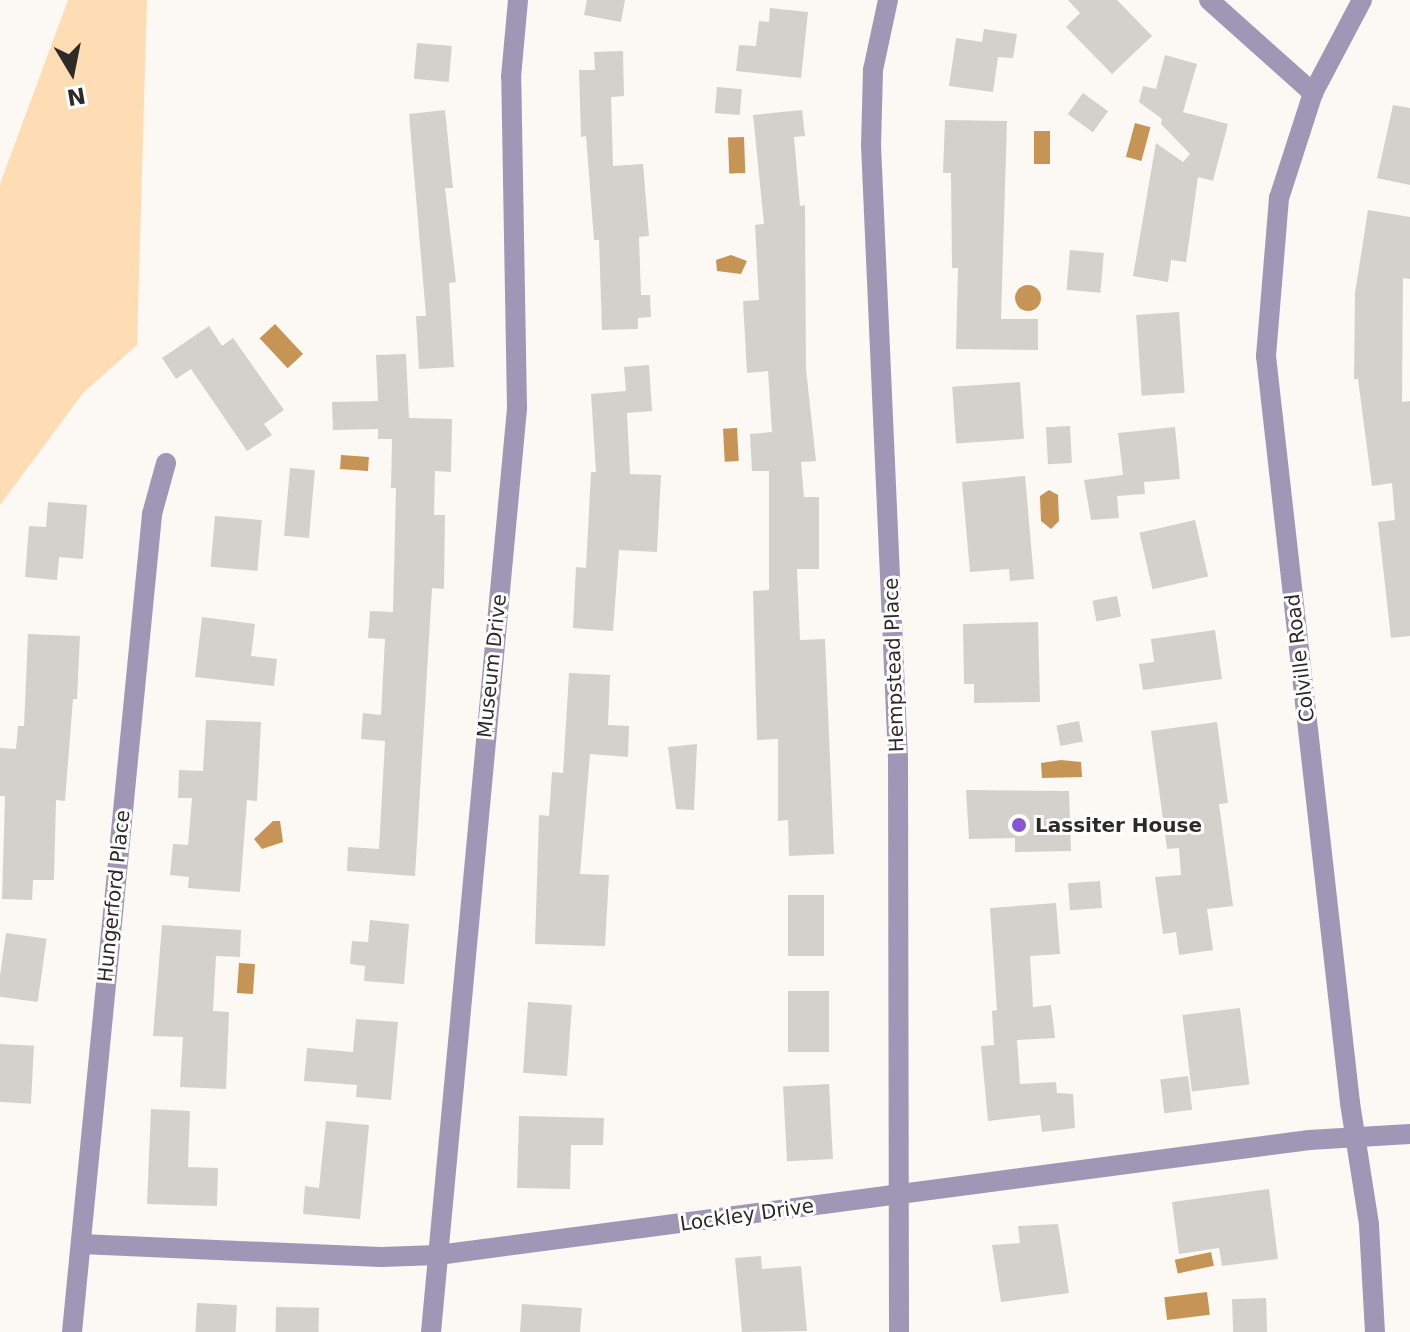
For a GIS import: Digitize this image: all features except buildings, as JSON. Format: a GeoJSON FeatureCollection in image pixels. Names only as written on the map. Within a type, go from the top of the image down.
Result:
{"type":"FeatureCollection","features":[{"type":"Feature","properties":{"kind":"street","name":"Museum Drive"},"geometry":{"type":"LineString","coordinates":[[431,1332],[517,416],[511,77],[518,0]]}},
{"type":"Feature","properties":{"kind":"street","name":"Hempstead Place"},"geometry":{"type":"LineString","coordinates":[[888,0],[873,70],[871,145],[898,759],[902,1194],[899,1332]]}},
{"type":"Feature","properties":{"kind":"street"},"geometry":{"type":"LineString","coordinates":[[1209,0],[1313,93]]}},
{"type":"Feature","properties":{"kind":"street","name":"Colville Road"},"geometry":{"type":"LineString","coordinates":[[1362,0],[1313,93],[1279,198],[1266,356],[1355,1135],[1369,1225],[1375,1332]]}},
{"type":"Feature","properties":{"kind":"street","name":"Hungerford Place"},"geometry":{"type":"LineString","coordinates":[[72,1332],[152,514],[166,463]]}},
{"type":"Feature","properties":{"kind":"street","name":"Lockley Drive"},"geometry":{"type":"LineString","coordinates":[[81,1244],[352,1256],[438,1255],[1355,1135],[1410,1134]]}},
{"type":"Feature","properties":{"kind":"shaded area"},"geometry":{"type":"Polygon","coordinates":[[[68,0],[147,0],[137,345],[83,393],[0,505],[0,184],[68,0]]]}},
{"type":"Feature","properties":{"kind":"shaded area"},"geometry":{"type":"Polygon","coordinates":[[[1135,123],[1150,127],[1141,161],[1126,157],[1135,123]]]}},
{"type":"Feature","properties":{"kind":"shaded area"},"geometry":{"type":"Polygon","coordinates":[[[1034,131],[1050,131],[1050,164],[1034,164],[1034,131]]]}},
{"type":"Feature","properties":{"kind":"shaded area"},"geometry":{"type":"Polygon","coordinates":[[[744,137],[745,173],[729,174],[728,138],[744,137]]]}},
{"type":"Feature","properties":{"kind":"shaded area"},"geometry":{"type":"Polygon","coordinates":[[[731,255],[747,261],[741,274],[717,271],[716,260],[731,255]]]}},
{"type":"Feature","properties":{"kind":"shaded area"},"geometry":{"type":"Polygon","coordinates":[[[1028,285],[1037,289],[1041,298],[1037,307],[1028,311],[1019,307],[1015,298],[1019,289],[1028,285]]]}},
{"type":"Feature","properties":{"kind":"shaded area"},"geometry":{"type":"Polygon","coordinates":[[[275,324],[303,354],[288,368],[260,338],[275,324]]]}},
{"type":"Feature","properties":{"kind":"shaded area"},"geometry":{"type":"Polygon","coordinates":[[[737,428],[739,461],[725,462],[723,429],[737,428]]]}},
{"type":"Feature","properties":{"kind":"shaded area"},"geometry":{"type":"Polygon","coordinates":[[[341,455],[369,457],[368,471],[340,469],[341,455]]]}},
{"type":"Feature","properties":{"kind":"shaded area"},"geometry":{"type":"Polygon","coordinates":[[[1049,490],[1058,495],[1059,521],[1051,529],[1041,521],[1040,496],[1049,490]]]}},
{"type":"Feature","properties":{"kind":"shaded area"},"geometry":{"type":"Polygon","coordinates":[[[1061,760],[1081,762],[1082,777],[1042,778],[1041,763],[1061,760]]]}},
{"type":"Feature","properties":{"kind":"shaded area"},"geometry":{"type":"Polygon","coordinates":[[[273,821],[280,821],[283,842],[262,849],[254,839],[273,821]]]}},
{"type":"Feature","properties":{"kind":"shaded area"},"geometry":{"type":"Polygon","coordinates":[[[239,963],[255,964],[253,994],[237,993],[239,963]]]}},
{"type":"Feature","properties":{"kind":"shaded area"},"geometry":{"type":"Polygon","coordinates":[[[1211,1252],[1214,1266],[1178,1273],[1175,1260],[1211,1252]]]}},
{"type":"Feature","properties":{"kind":"shaded area"},"geometry":{"type":"Polygon","coordinates":[[[1207,1292],[1210,1315],[1167,1320],[1164,1297],[1207,1292]]]}},
{"type":"Feature","properties":{"kind":"place","name":"Lassiter House"},"geometry":{"type":"Point","coordinates":[1019,825]}}]}
